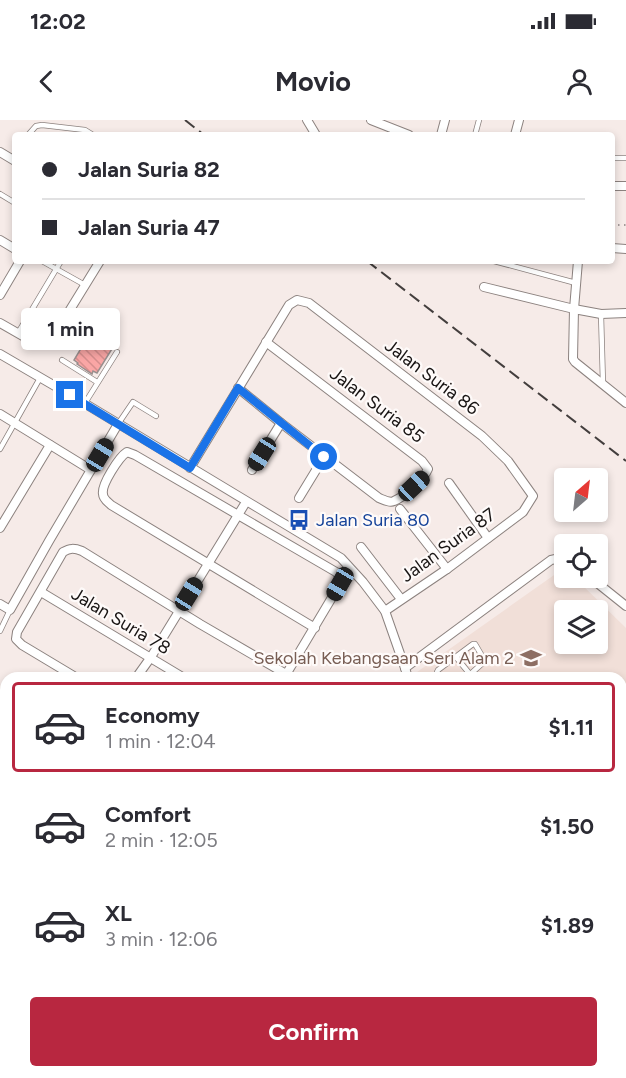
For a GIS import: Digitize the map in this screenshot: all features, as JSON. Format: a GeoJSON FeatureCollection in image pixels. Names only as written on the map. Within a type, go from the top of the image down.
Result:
{"type":"FeatureCollection","features":[{"type":"Feature","properties":{"kind":"street"},"geometry":{"type":"LineString","coordinates":[[371,120],[401,132]]}},
{"type":"Feature","properties":{"kind":"street"},"geometry":{"type":"LineString","coordinates":[[1,290],[18,264]]}},
{"type":"Feature","properties":{"kind":"street"},"geometry":{"type":"LineString","coordinates":[[0,323],[35,343],[43,343],[52,339],[98,264]]}},
{"type":"Feature","properties":{"kind":"street"},"geometry":{"type":"LineString","coordinates":[[578,264],[574,309],[574,360],[626,403]]}},
{"type":"Feature","properties":{"kind":"street"},"geometry":{"type":"LineString","coordinates":[[484,287],[601,314],[626,313]]}},
{"type":"Feature","properties":{"kind":"street","name":"Jalan Suria 86"},"geometry":{"type":"LineString","coordinates":[[266,342],[289,305],[297,300],[309,303],[482,436],[508,461],[533,496],[529,504]]}},
{"type":"Feature","properties":{"kind":"street"},"geometry":{"type":"LineString","coordinates":[[190,468],[266,342]]}},
{"type":"Feature","properties":{"kind":"street","name":"Jalan Suria 85"},"geometry":{"type":"LineString","coordinates":[[266,342],[422,460],[428,469],[425,477],[414,486],[394,501],[387,501],[379,498],[324,457]]}},
{"type":"Feature","properties":{"kind":"street"},"geometry":{"type":"LineString","coordinates":[[0,354],[341,558],[385,611],[406,672]]}},
{"type":"Feature","properties":{"kind":"street"},"geometry":{"type":"LineString","coordinates":[[238,388],[324,457],[299,498]]}},
{"type":"Feature","properties":{"kind":"street"},"geometry":{"type":"LineString","coordinates":[[0,414],[91,470]]}},
{"type":"Feature","properties":{"kind":"street"},"geometry":{"type":"LineString","coordinates":[[252,470],[281,423]]}},
{"type":"Feature","properties":{"kind":"street"},"geometry":{"type":"LineString","coordinates":[[0,604],[10,610],[118,424]]}},
{"type":"Feature","properties":{"kind":"street"},"geometry":{"type":"LineString","coordinates":[[0,528],[4,512],[50,445]]}},
{"type":"Feature","properties":{"kind":"street"},"geometry":{"type":"LineString","coordinates":[[288,672],[315,628],[340,584],[340,577],[336,572],[135,455],[127,452],[120,456],[102,489],[103,496],[111,505],[315,628]]}},
{"type":"Feature","properties":{"kind":"street"},"geometry":{"type":"LineString","coordinates":[[449,483],[488,538]]}},
{"type":"Feature","properties":{"kind":"street"},"geometry":{"type":"LineString","coordinates":[[140,672],[246,502]]}},
{"type":"Feature","properties":{"kind":"street","name":"Jalan Suria 87"},"geometry":{"type":"LineString","coordinates":[[385,611],[523,512],[529,504]]}},
{"type":"Feature","properties":{"kind":"street"},"geometry":{"type":"LineString","coordinates":[[400,509],[447,568]]}},
{"type":"Feature","properties":{"kind":"street"},"geometry":{"type":"LineString","coordinates":[[361,547],[401,599]]}},
{"type":"Feature","properties":{"kind":"street"},"geometry":{"type":"LineString","coordinates":[[67,672],[16,639],[17,632],[63,552],[74,548],[278,672]]}},
{"type":"Feature","properties":{"kind":"street"},"geometry":{"type":"LineString","coordinates":[[405,668],[554,559]]}},
{"type":"Feature","properties":{"kind":"street"},"geometry":{"type":"LineString","coordinates":[[604,588],[626,606]]}},
{"type":"Feature","properties":{"kind":"street","name":"Jalan Suria 78"},"geometry":{"type":"LineString","coordinates":[[41,592],[175,672]]}},
{"type":"Feature","properties":{"kind":"lane"},"geometry":{"type":"LineString","coordinates":[[31,132],[36,126],[42,125],[88,132]]}},
{"type":"Feature","properties":{"kind":"lane"},"geometry":{"type":"LineString","coordinates":[[47,264],[85,285]]}},
{"type":"Feature","properties":{"kind":"lane"},"geometry":{"type":"LineString","coordinates":[[18,333],[58,264]]}},
{"type":"Feature","properties":{"kind":"lane"},"geometry":{"type":"LineString","coordinates":[[505,264],[576,283]]}},
{"type":"Feature","properties":{"kind":"lane"},"geometry":{"type":"LineString","coordinates":[[601,314],[603,384]]}},
{"type":"Feature","properties":{"kind":"lane"},"geometry":{"type":"LineString","coordinates":[[84,403],[117,352]]}},
{"type":"Feature","properties":{"kind":"lane"},"geometry":{"type":"LineString","coordinates":[[62,360],[97,382]]}},
{"type":"Feature","properties":{"kind":"lane"},"geometry":{"type":"LineString","coordinates":[[0,449],[40,378]]}},
{"type":"Feature","properties":{"kind":"lane"},"geometry":{"type":"LineString","coordinates":[[118,424],[134,402],[156,416]]}},
{"type":"Feature","properties":{"kind":"lane"},"geometry":{"type":"LineString","coordinates":[[0,631],[10,610]]}},
{"type":"Feature","properties":{"kind":"lane"},"geometry":{"type":"LineString","coordinates":[[437,672],[475,644],[485,661],[475,672]]}},
{"type":"Feature","properties":{"kind":"lane"},"geometry":{"type":"LineString","coordinates":[[456,657],[466,672]]}},
{"type":"Feature","properties":{"kind":"shaded area","name":"Sekolah Kebangsaan Seri Alam 2"},"geometry":{"type":"Polygon","coordinates":[[[554,575],[554,588],[585,588],[597,600],[554,600],[554,654],[608,654],[608,610],[626,628],[626,672],[417,672],[554,575]]]}},
{"type":"Feature","properties":{"kind":"building"},"geometry":{"type":"Polygon","coordinates":[[[92,330],[115,344],[97,373],[93,371],[92,374],[74,360],[92,330]]]}},
{"type":"Feature","properties":{"kind":"railway"},"geometry":{"type":"LineString","coordinates":[[185,120],[200,132]]}},
{"type":"Feature","properties":{"kind":"railway"},"geometry":{"type":"LineString","coordinates":[[371,264],[626,461]]}},
{"type":"Feature","properties":{"kind":"place","name":"Jalan Suria 80"},"geometry":{"type":"Point","coordinates":[299,520]}},
{"type":"Feature","properties":{"kind":"place","name":"Sekolah Kebangsaan Seri Alam 2"},"geometry":{"type":"Point","coordinates":[531,658]}},
{"type":"Feature","properties":{"kind":"route"},"geometry":{"type":"LineString","coordinates":[[70,395],[190,468],[238,388],[324,457]]}}]}
